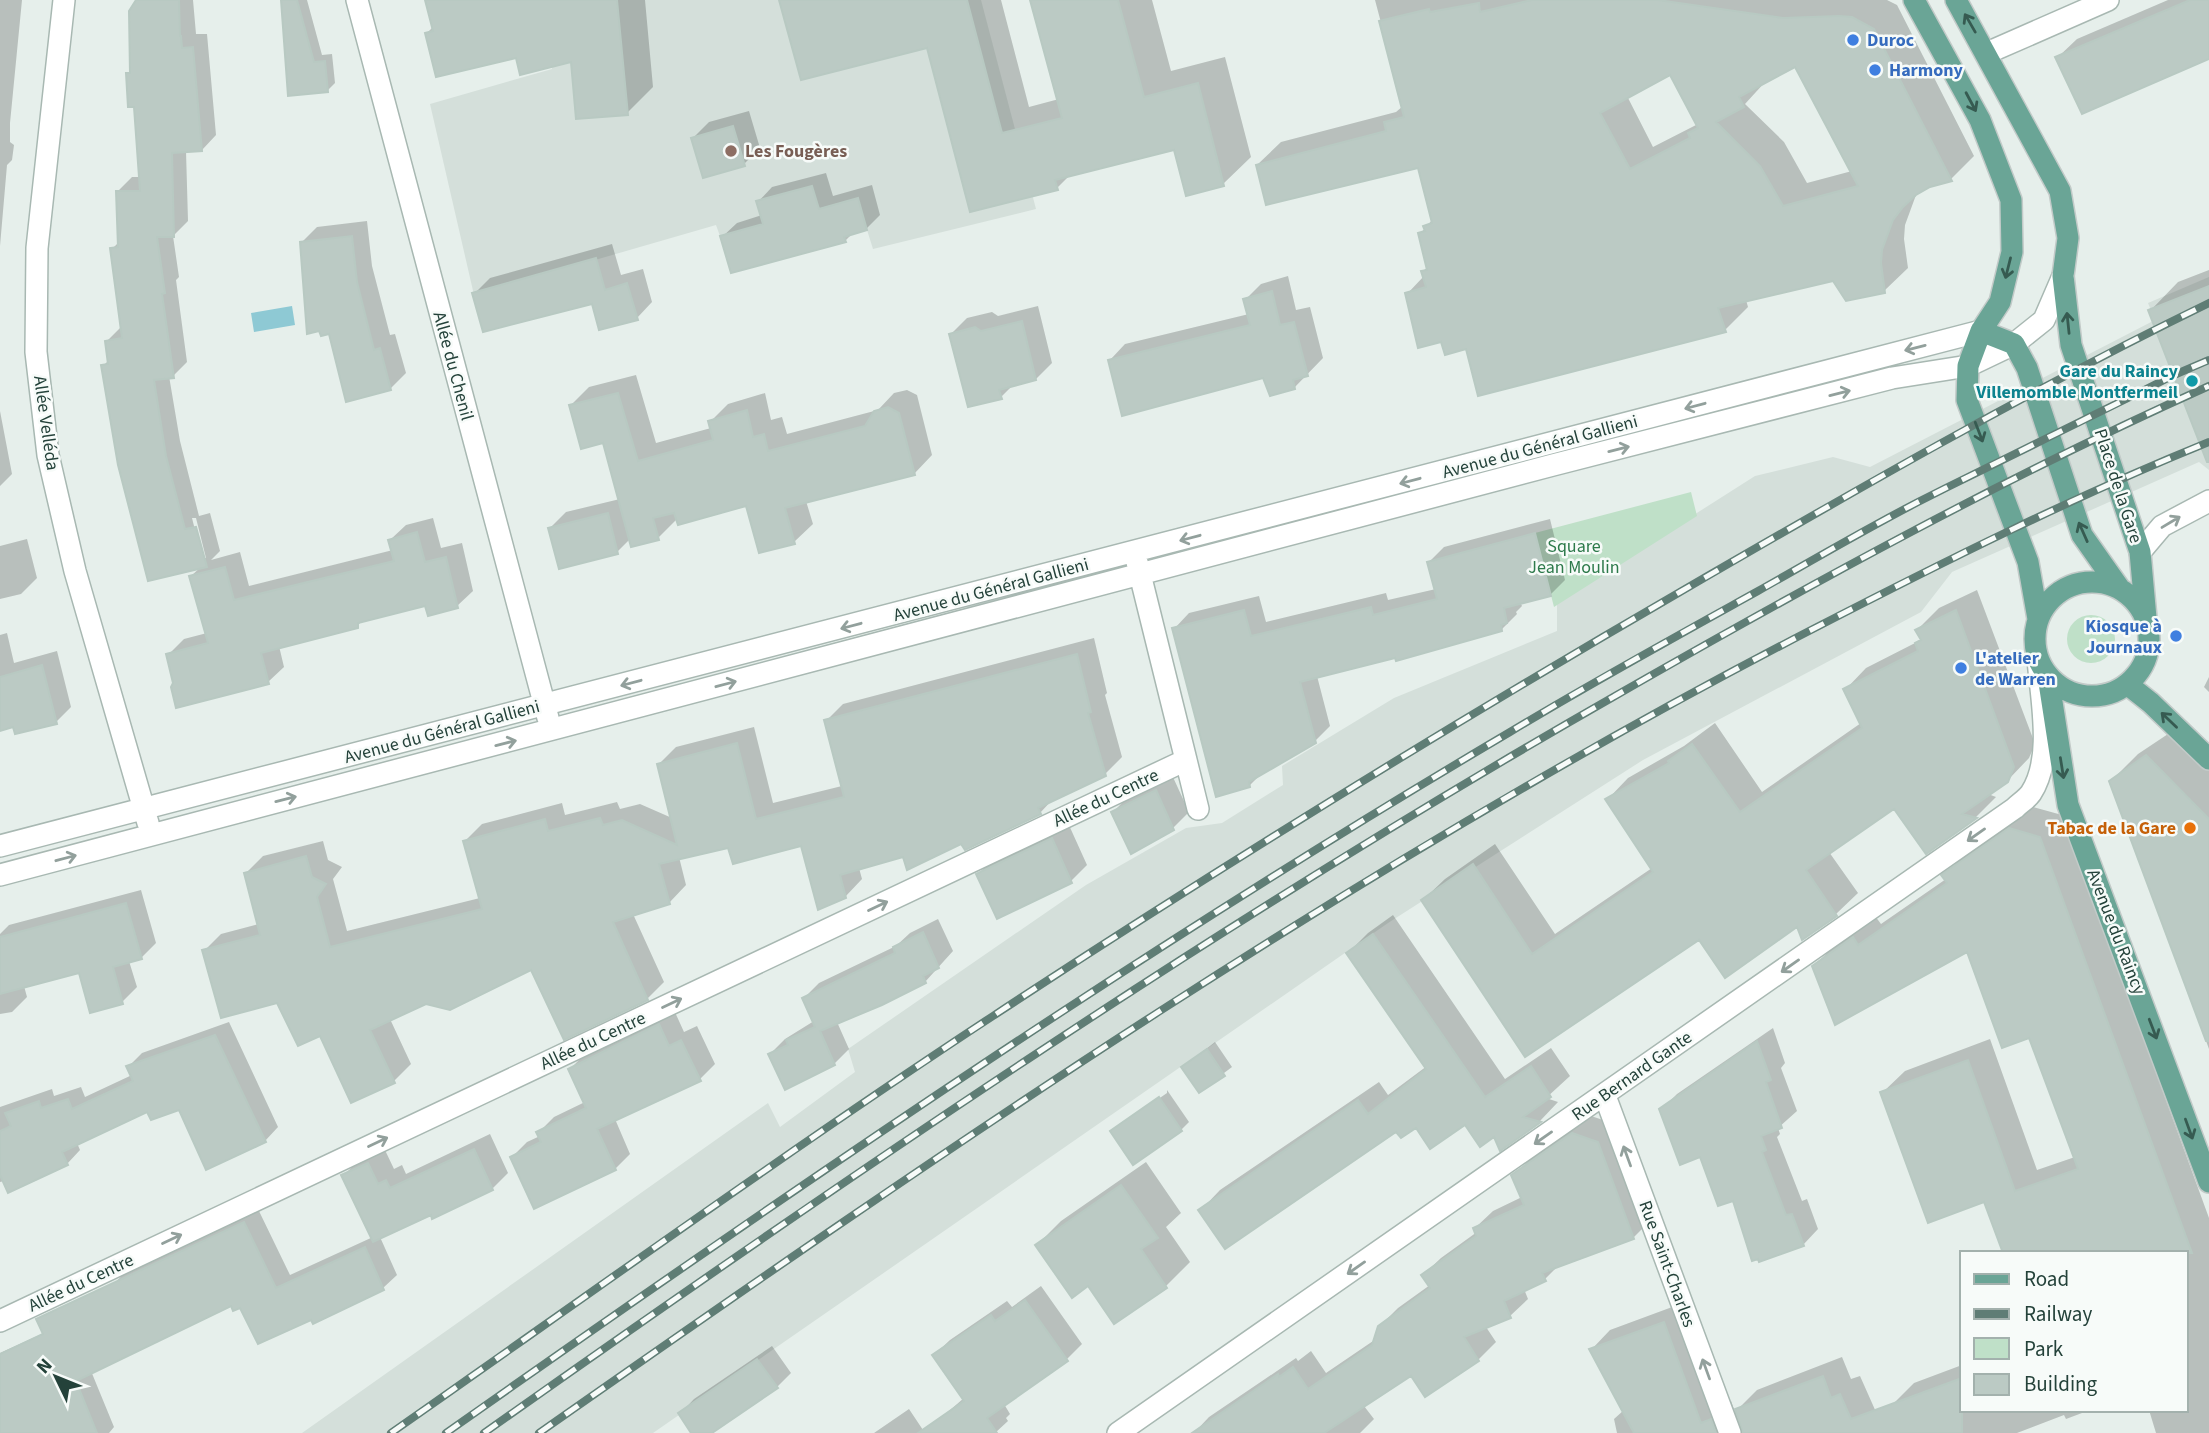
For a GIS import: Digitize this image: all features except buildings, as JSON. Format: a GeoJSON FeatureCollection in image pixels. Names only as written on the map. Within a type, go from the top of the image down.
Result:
{"type":"FeatureCollection","features":[{"type":"Feature","properties":{"kind":"main road"},"geometry":{"type":"LineString","coordinates":[[1914,0],[1980,120],[2011,200],[2012,252],[2000,302],[1981,331],[1968,366],[1968,400],[2028,562],[2038,619]]}},
{"type":"Feature","properties":{"kind":"main road","name":"Place de la Gare"},"geometry":{"type":"LineString","coordinates":[[1956,0],[2060,191],[2068,238],[2063,276],[2071,345],[2140,552],[2149,638],[2147,656],[2139,672],[2127,684]]}},
{"type":"Feature","properties":{"kind":"main road"},"geometry":{"type":"LineString","coordinates":[[1981,331],[2014,344],[2027,368],[2082,534],[2120,589]]}},
{"type":"Feature","properties":{"kind":"main road"},"geometry":{"type":"LineString","coordinates":[[2146,618],[2131,597],[2120,589],[2101,582],[2082,582],[2063,589],[2048,602],[2034,632],[2043,668],[2061,688],[2077,695],[2112,693],[2127,684],[2159,710],[2209,759]]}},
{"type":"Feature","properties":{"kind":"main road","name":"Avenue du Raincy"},"geometry":{"type":"LineString","coordinates":[[2043,668],[2068,805],[2209,1182]]}},
{"type":"Feature","properties":{"kind":"street","name":"Allée Velléda"},"geometry":{"type":"LineString","coordinates":[[64,0],[37,248],[36,352],[48,455],[72,558],[152,835]]}},
{"type":"Feature","properties":{"kind":"street","name":"Allée du Chenil"},"geometry":{"type":"LineString","coordinates":[[356,0],[552,731]]}},
{"type":"Feature","properties":{"kind":"street"},"geometry":{"type":"LineString","coordinates":[[1987,53],[2108,0]]}},
{"type":"Feature","properties":{"kind":"street","name":"Avenue du Général Gallieni"},"geometry":{"type":"LineString","coordinates":[[0,875],[1892,378],[1968,366],[2014,344],[2044,320],[2063,276]]}},
{"type":"Feature","properties":{"kind":"street","name":"Avenue du Général Gallieni"},"geometry":{"type":"LineString","coordinates":[[0,846],[1981,331]]}},
{"type":"Feature","properties":{"kind":"street"},"geometry":{"type":"LineString","coordinates":[[2140,552],[2162,526],[2209,501]]}},
{"type":"Feature","properties":{"kind":"street"},"geometry":{"type":"LineString","coordinates":[[1135,552],[1198,809]]}},
{"type":"Feature","properties":{"kind":"street","name":"Rue Bernard Gante"},"geometry":{"type":"LineString","coordinates":[[1118,1433],[2015,808],[2030,794],[2041,771],[2044,747],[2043,668]]}},
{"type":"Feature","properties":{"kind":"street","name":"Allée du Centre"},"geometry":{"type":"LineString","coordinates":[[0,1321],[1186,760]]}},
{"type":"Feature","properties":{"kind":"street","name":"Rue Saint-Charles"},"geometry":{"type":"LineString","coordinates":[[1605,1096],[1730,1433]]}},
{"type":"Feature","properties":{"kind":"shaded area","name":"Les Fougères"},"geometry":{"type":"Polygon","coordinates":[[[546,0],[981,0],[1036,209],[873,249],[857,198],[720,236],[716,225],[474,295],[430,104],[552,69],[546,0]]]}},
{"type":"Feature","properties":{"kind":"shaded area"},"geometry":{"type":"Polygon","coordinates":[[[2209,277],[2209,470],[2199,462],[1952,572],[1921,612],[1643,760],[1388,923],[653,1433],[302,1433],[768,1103],[780,1127],[855,1072],[848,1049],[1086,885],[1186,828],[1222,823],[1283,785],[1282,766],[1394,698],[1557,631],[1557,602],[1755,476],[1833,457],[1870,467],[2155,320],[2148,303],[2209,277]]]}},
{"type":"Feature","properties":{"kind":"green space","name":"Square Jean Moulin"},"geometry":{"type":"Polygon","coordinates":[[[1691,492],[1697,516],[1554,607],[1535,533],[1691,492]]]}},
{"type":"Feature","properties":{"kind":"green space"},"geometry":{"type":"Polygon","coordinates":[[[2091,615],[2108,622],[2115,639],[2108,656],[2091,663],[2074,656],[2067,639],[2074,622],[2091,615]]]}},
{"type":"Feature","properties":{"kind":"water"},"geometry":{"type":"Polygon","coordinates":[[[292,306],[295,325],[254,332],[251,313],[292,306]]]}},
{"type":"Feature","properties":{"kind":"railway"},"geometry":{"type":"LineString","coordinates":[[391,1433],[841,1118],[1162,906],[1334,799],[1593,643],[1876,479],[2074,371],[2209,303]]}},
{"type":"Feature","properties":{"kind":"railway"},"geometry":{"type":"LineString","coordinates":[[446,1433],[839,1160],[1104,984],[1373,814],[1571,696],[1878,524],[2209,360]]}},
{"type":"Feature","properties":{"kind":"railway"},"geometry":{"type":"LineString","coordinates":[[484,1433],[900,1144],[1182,959],[1469,781],[1834,573],[2057,457],[2209,386]]}},
{"type":"Feature","properties":{"kind":"railway"},"geometry":{"type":"LineString","coordinates":[[539,1433],[1004,1113],[1321,909],[1482,812],[1645,719],[1860,605],[2058,508],[2209,442]]}},
{"type":"Feature","properties":{"kind":"place","name":"Duroc"},"geometry":{"type":"Point","coordinates":[1853,40]}},
{"type":"Feature","properties":{"kind":"place","name":"Harmony"},"geometry":{"type":"Point","coordinates":[1875,70]}},
{"type":"Feature","properties":{"kind":"place","name":"Les Fougères"},"geometry":{"type":"Point","coordinates":[731,151]}},
{"type":"Feature","properties":{"kind":"place","name":"Gare du Raincy Villemomble Montfermeil"},"geometry":{"type":"Point","coordinates":[2192,381]}},
{"type":"Feature","properties":{"kind":"place","name":"Kiosque à Journaux"},"geometry":{"type":"Point","coordinates":[2176,636]}},
{"type":"Feature","properties":{"kind":"place","name":"L'atelier de Warren"},"geometry":{"type":"Point","coordinates":[1961,668]}},
{"type":"Feature","properties":{"kind":"place","name":"Tabac de la Gare"},"geometry":{"type":"Point","coordinates":[2190,828]}}]}
